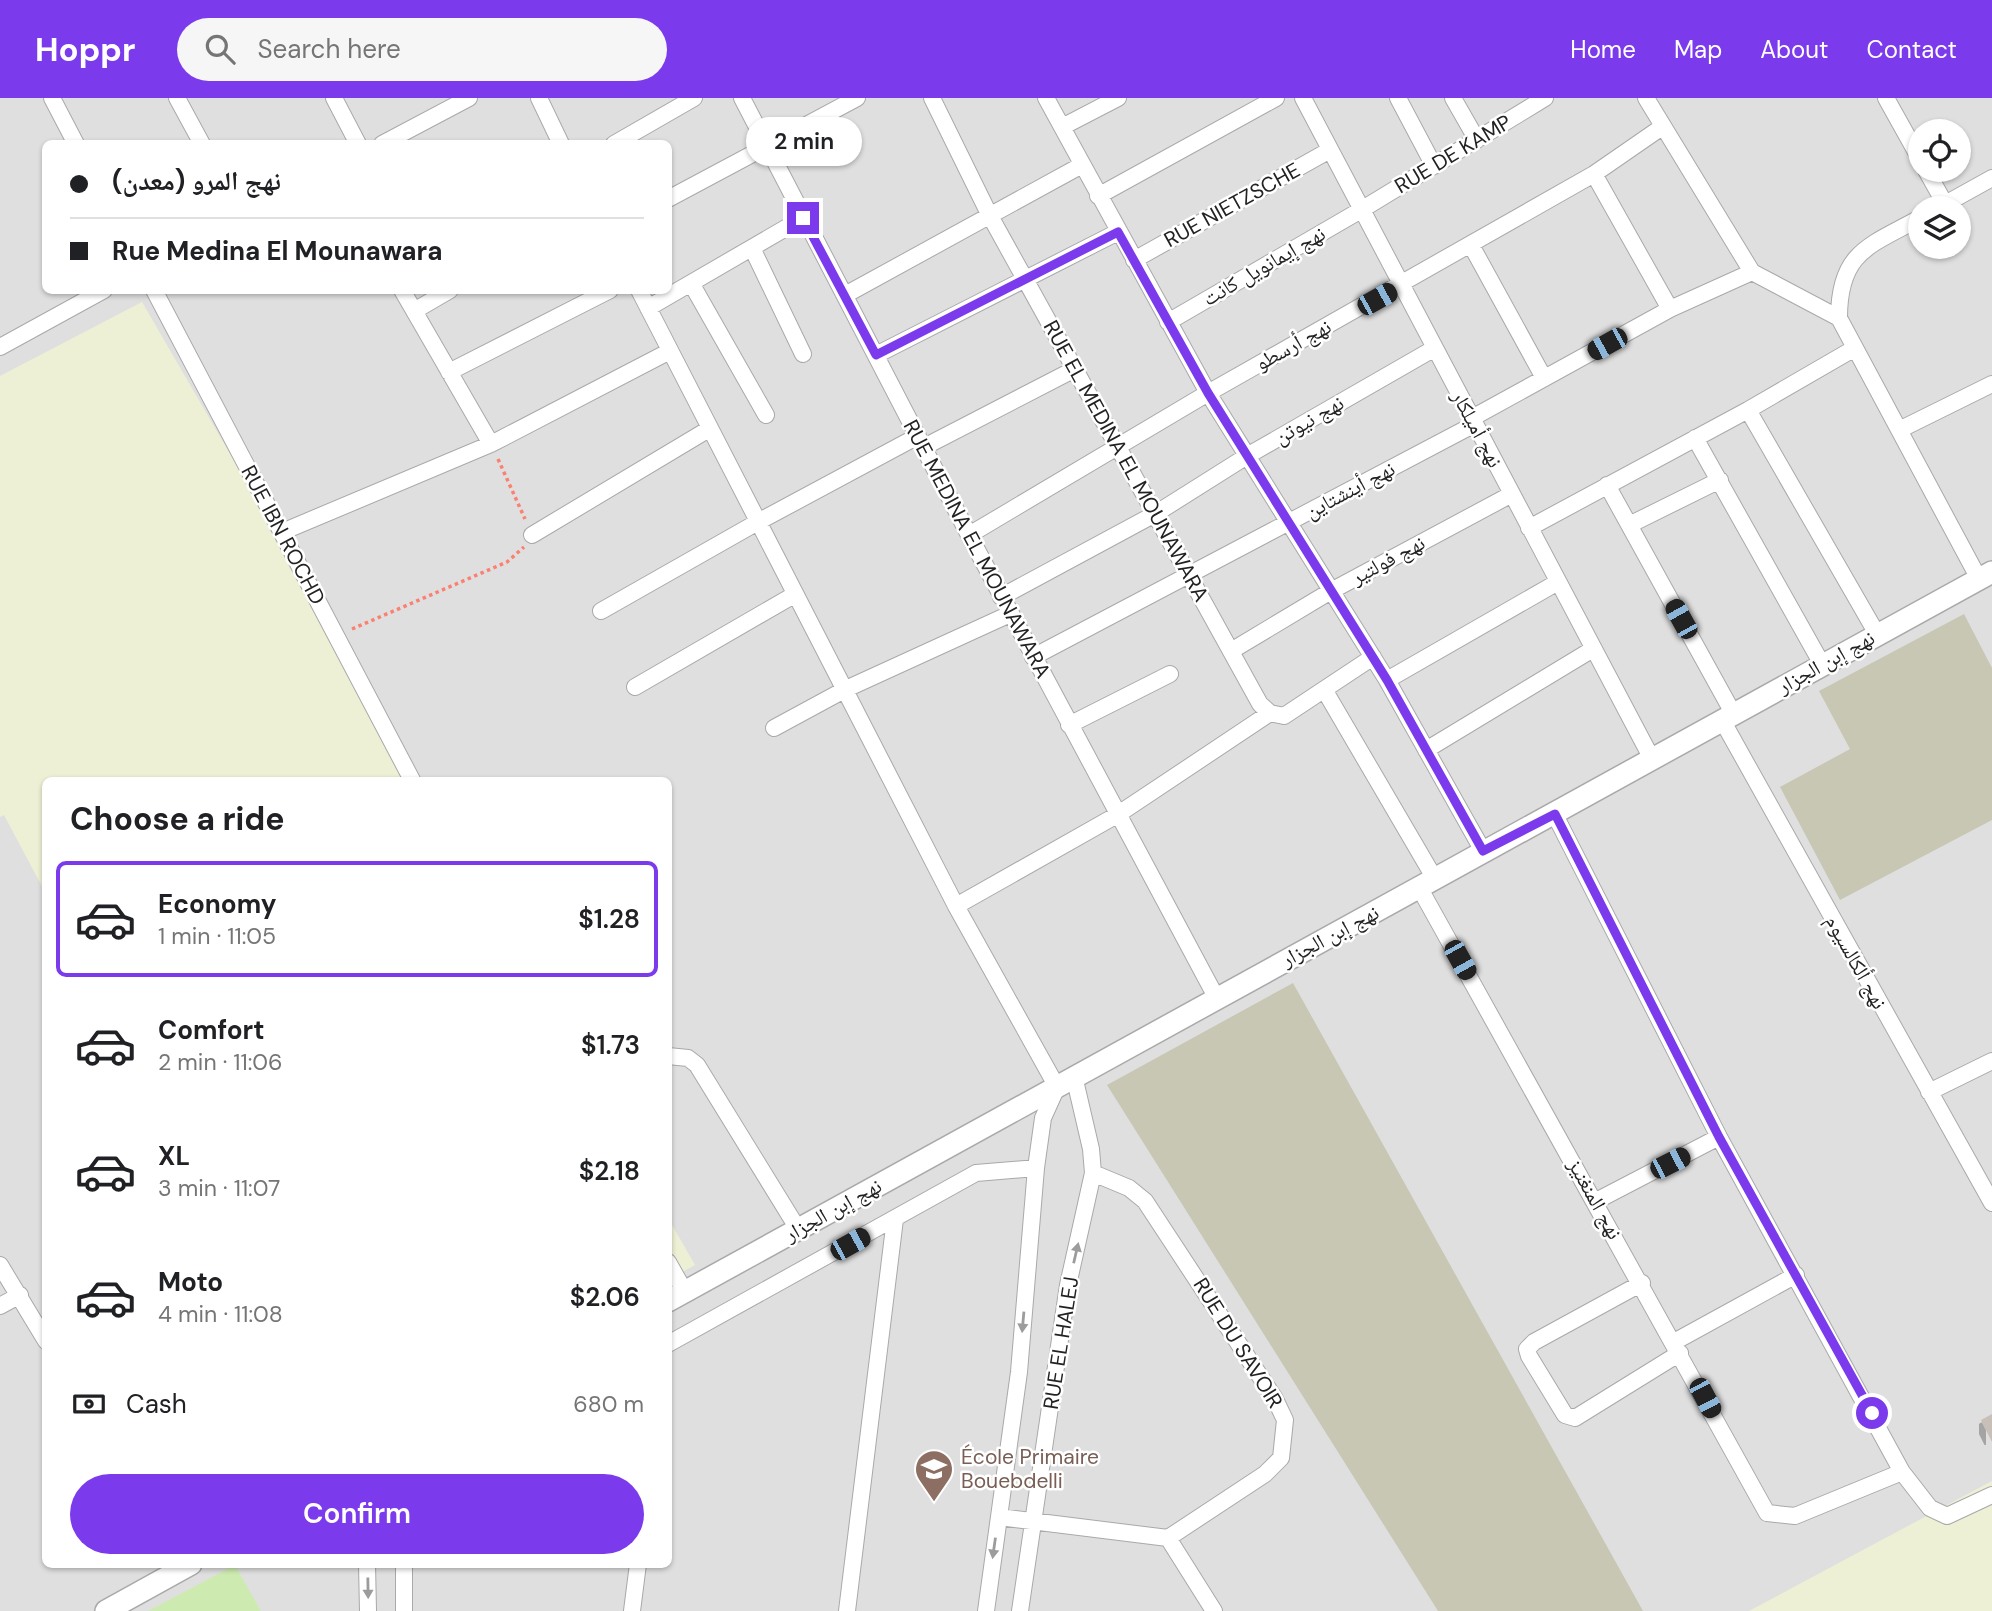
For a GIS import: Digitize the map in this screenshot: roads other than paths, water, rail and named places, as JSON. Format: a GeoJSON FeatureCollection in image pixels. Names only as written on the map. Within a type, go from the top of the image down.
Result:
{"type":"FeatureCollection","features":[{"type":"Feature","properties":{"kind":"street"},"geometry":{"type":"LineString","coordinates":[[52,98],[74,140]]}},
{"type":"Feature","properties":{"kind":"street"},"geometry":{"type":"LineString","coordinates":[[177,98],[200,140]]}},
{"type":"Feature","properties":{"kind":"street"},"geometry":{"type":"LineString","coordinates":[[334,98],[356,140]]}},
{"type":"Feature","properties":{"kind":"street"},"geometry":{"type":"LineString","coordinates":[[390,140],[469,98]]}},
{"type":"Feature","properties":{"kind":"street"},"geometry":{"type":"LineString","coordinates":[[539,98],[559,140]]}},
{"type":"Feature","properties":{"kind":"street"},"geometry":{"type":"LineString","coordinates":[[621,140],[694,98]]}},
{"type":"Feature","properties":{"kind":"street","name":"RUE MEDINA EL MOUNAWARA"},"geometry":{"type":"LineString","coordinates":[[742,98],[1001,597],[1216,997]]}},
{"type":"Feature","properties":{"kind":"street"},"geometry":{"type":"LineString","coordinates":[[672,198],[765,145],[857,98]]}},
{"type":"Feature","properties":{"kind":"street","name":"RUE EL MEDINA EL MOUNAWARA"},"geometry":{"type":"LineString","coordinates":[[932,98],[989,214],[1074,369],[1260,704],[1270,713]]}},
{"type":"Feature","properties":{"kind":"street"},"geometry":{"type":"LineString","coordinates":[[1046,98],[1208,393],[1387,680],[1483,851]]}},
{"type":"Feature","properties":{"kind":"street"},"geometry":{"type":"LineString","coordinates":[[1062,127],[1118,98]]}},
{"type":"Feature","properties":{"kind":"street"},"geometry":{"type":"LineString","coordinates":[[1098,196],[1276,98]]}},
{"type":"Feature","properties":{"kind":"street","name":"نهج أميلكار"},"geometry":{"type":"LineString","coordinates":[[1303,98],[1651,760]]}},
{"type":"Feature","properties":{"kind":"street"},"geometry":{"type":"LineString","coordinates":[[1398,98],[1434,166]]}},
{"type":"Feature","properties":{"kind":"street"},"geometry":{"type":"LineString","coordinates":[[1454,98],[1476,141]]}},
{"type":"Feature","properties":{"kind":"street","name":"RUE DE KAMP"},"geometry":{"type":"LineString","coordinates":[[1361,210],[1544,98]]}},
{"type":"Feature","properties":{"kind":"street"},"geometry":{"type":"LineString","coordinates":[[1646,98],[1752,272],[1839,318]]}},
{"type":"Feature","properties":{"kind":"street"},"geometry":{"type":"LineString","coordinates":[[1886,98],[1908,137]]}},
{"type":"Feature","properties":{"kind":"street","name":"نهج أرسطو"},"geometry":{"type":"LineString","coordinates":[[969,535],[1208,393],[1594,174],[1662,127]]}},
{"type":"Feature","properties":{"kind":"street","name":"RUE NIETZSCHE"},"geometry":{"type":"LineString","coordinates":[[1134,260],[1330,150]]}},
{"type":"Feature","properties":{"kind":"street"},"geometry":{"type":"LineString","coordinates":[[845,295],[989,214],[1082,166]]}},
{"type":"Feature","properties":{"kind":"street"},"geometry":{"type":"LineString","coordinates":[[1594,174],[1670,309]]}},
{"type":"Feature","properties":{"kind":"street"},"geometry":{"type":"LineString","coordinates":[[1959,196],[1992,178]]}},
{"type":"Feature","properties":{"kind":"street","name":"نهج إيمانويل كانت"},"geometry":{"type":"LineString","coordinates":[[1168,322],[1361,210]]}},
{"type":"Feature","properties":{"kind":"street"},"geometry":{"type":"LineString","coordinates":[[648,308],[803,218]]}},
{"type":"Feature","properties":{"kind":"street"},"geometry":{"type":"LineString","coordinates":[[1908,225],[1863,249],[1844,273],[1839,292],[1839,318],[1899,430],[1985,575]]}},
{"type":"Feature","properties":{"kind":"street"},"geometry":{"type":"LineString","coordinates":[[876,355],[1118,232]]}},
{"type":"Feature","properties":{"kind":"street"},"geometry":{"type":"LineString","coordinates":[[1471,245],[1544,378]]}},
{"type":"Feature","properties":{"kind":"street"},"geometry":{"type":"LineString","coordinates":[[752,248],[803,354]]}},
{"type":"Feature","properties":{"kind":"street","name":"نهج أينشتاين"},"geometry":{"type":"LineString","coordinates":[[1033,657],[1189,577],[1670,309],[1752,272]]}},
{"type":"Feature","properties":{"kind":"street"},"geometry":{"type":"LineString","coordinates":[[691,283],[766,415]]}},
{"type":"Feature","properties":{"kind":"street"},"geometry":{"type":"LineString","coordinates":[[0,346],[97,294]]}},
{"type":"Feature","properties":{"kind":"street","name":"RUE IBN ROCHD"},"geometry":{"type":"LineString","coordinates":[[156,294],[410,777]]}},
{"type":"Feature","properties":{"kind":"street"},"geometry":{"type":"LineString","coordinates":[[404,294],[491,444]]}},
{"type":"Feature","properties":{"kind":"street"},"geometry":{"type":"LineString","coordinates":[[414,311],[443,294]]}},
{"type":"Feature","properties":{"kind":"street"},"geometry":{"type":"LineString","coordinates":[[449,372],[602,294]]}},
{"type":"Feature","properties":{"kind":"street"},"geometry":{"type":"LineString","coordinates":[[641,294],[756,523],[846,689],[956,906],[1065,1082]]}},
{"type":"Feature","properties":{"kind":"street","name":"نهج نيوتن"},"geometry":{"type":"LineString","coordinates":[[1001,597],[1155,514],[1247,456],[1434,348]]}},
{"type":"Feature","properties":{"kind":"street"},"geometry":{"type":"LineString","coordinates":[[1529,528],[1748,410],[1855,348]]}},
{"type":"Feature","properties":{"kind":"street"},"geometry":{"type":"LineString","coordinates":[[282,532],[491,444],[670,351]]}},
{"type":"Feature","properties":{"kind":"street"},"geometry":{"type":"LineString","coordinates":[[601,611],[756,523],[1074,369]]}},
{"type":"Feature","properties":{"kind":"street"},"geometry":{"type":"LineString","coordinates":[[1899,430],[1992,384]]}},
{"type":"Feature","properties":{"kind":"street"},"geometry":{"type":"LineString","coordinates":[[1748,410],[1877,634]]}},
{"type":"Feature","properties":{"kind":"street"},"geometry":{"type":"LineString","coordinates":[[532,535],[709,429]]}},
{"type":"Feature","properties":{"kind":"street"},"geometry":{"type":"LineString","coordinates":[[1695,438],[1822,666]]}},
{"type":"Feature","properties":{"kind":"street"},"geometry":{"type":"LineString","coordinates":[[1629,525],[1720,480]]}},
{"type":"Feature","properties":{"kind":"street","name":"نهج ألكالسيوم"},"geometry":{"type":"LineString","coordinates":[[1607,485],[1727,717],[1929,1092],[1992,1203]]}},
{"type":"Feature","properties":{"kind":"street","name":"نهج فولتير"},"geometry":{"type":"LineString","coordinates":[[1231,652],[1331,591],[1512,494]]}},
{"type":"Feature","properties":{"kind":"street","name":"نهج إبن الجزار"},"geometry":{"type":"LineString","coordinates":[[677,1297],[1216,997],[1555,814],[1985,575]]}},
{"type":"Feature","properties":{"kind":"street"},"geometry":{"type":"LineString","coordinates":[[1387,680],[1558,582]]}},
{"type":"Feature","properties":{"kind":"street"},"geometry":{"type":"LineString","coordinates":[[635,687],[794,594]]}},
{"type":"Feature","properties":{"kind":"street"},"geometry":{"type":"LineString","coordinates":[[774,728],[846,689],[1010,614]]}},
{"type":"Feature","properties":{"kind":"street"},"geometry":{"type":"LineString","coordinates":[[1426,750],[1593,649]]}},
{"type":"Feature","properties":{"kind":"street"},"geometry":{"type":"LineString","coordinates":[[956,906],[1117,815],[1270,713],[1284,716],[1373,657]]}},
{"type":"Feature","properties":{"kind":"street"},"geometry":{"type":"LineString","coordinates":[[1069,725],[1170,674]]}},
{"type":"Feature","properties":{"kind":"street","name":"نهج المنغنيز"},"geometry":{"type":"LineString","coordinates":[[1325,691],[1597,1201],[1768,1513],[1795,1516],[1902,1472]]}},
{"type":"Feature","properties":{"kind":"street"},"geometry":{"type":"LineString","coordinates":[[1555,814],[1719,1137],[1902,1472],[1930,1508],[1947,1516],[1963,1511],[1992,1495]]}},
{"type":"Feature","properties":{"kind":"street"},"geometry":{"type":"LineString","coordinates":[[672,1056],[688,1058],[697,1065],[798,1229]]}},
{"type":"Feature","properties":{"kind":"street"},"geometry":{"type":"LineString","coordinates":[[1929,1092],[1992,1061]]}},
{"type":"Feature","properties":{"kind":"street","name":"RUE EL HALEJ"},"geometry":{"type":"LineString","coordinates":[[986,1611],[1019,1371],[1036,1168],[1043,1118],[1065,1082]]}},
{"type":"Feature","properties":{"kind":"street","name":"RUE EL HALEJ"},"geometry":{"type":"LineString","coordinates":[[1020,1611],[1068,1285],[1093,1174],[1091,1149],[1065,1082]]}},
{"type":"Feature","properties":{"kind":"street"},"geometry":{"type":"LineString","coordinates":[[1597,1201],[1719,1137]]}},
{"type":"Feature","properties":{"kind":"street"},"geometry":{"type":"LineString","coordinates":[[672,1342],[976,1173],[1036,1168]]}},
{"type":"Feature","properties":{"kind":"street","name":"RUE DU SAVOIR"},"geometry":{"type":"LineString","coordinates":[[1093,1174],[1129,1188],[1160,1221],[1252,1362],[1285,1420],[1281,1458],[1265,1474],[1168,1538]]}},
{"type":"Feature","properties":{"kind":"street"},"geometry":{"type":"LineString","coordinates":[[847,1611],[895,1219]]}},
{"type":"Feature","properties":{"kind":"street"},"geometry":{"type":"LineString","coordinates":[[0,1265],[42,1334]]}},
{"type":"Feature","properties":{"kind":"street"},"geometry":{"type":"LineString","coordinates":[[1642,1283],[1534,1342],[1527,1349],[1565,1415],[1575,1419],[1677,1347],[1796,1275]]}},
{"type":"Feature","properties":{"kind":"street"},"geometry":{"type":"LineString","coordinates":[[672,1278],[677,1297]]}},
{"type":"Feature","properties":{"kind":"street"},"geometry":{"type":"LineString","coordinates":[[0,1306],[20,1295]]}},
{"type":"Feature","properties":{"kind":"street"},"geometry":{"type":"LineString","coordinates":[[999,1517],[1033,1524],[1168,1538],[1214,1611]]}},
{"type":"Feature","properties":{"kind":"street"},"geometry":{"type":"LineString","coordinates":[[106,1611],[178,1568]]}},
{"type":"Feature","properties":{"kind":"street"},"geometry":{"type":"LineString","coordinates":[[367,1568],[368,1611]]}},
{"type":"Feature","properties":{"kind":"street"},"geometry":{"type":"LineString","coordinates":[[404,1568],[404,1611]]}},
{"type":"Feature","properties":{"kind":"street"},"geometry":{"type":"LineString","coordinates":[[632,1611],[637,1568]]}},
{"type":"Feature","properties":{"kind":"place","name":"École Primaire Bouebdelli"},"geometry":{"type":"Point","coordinates":[934,1503]}}]}
